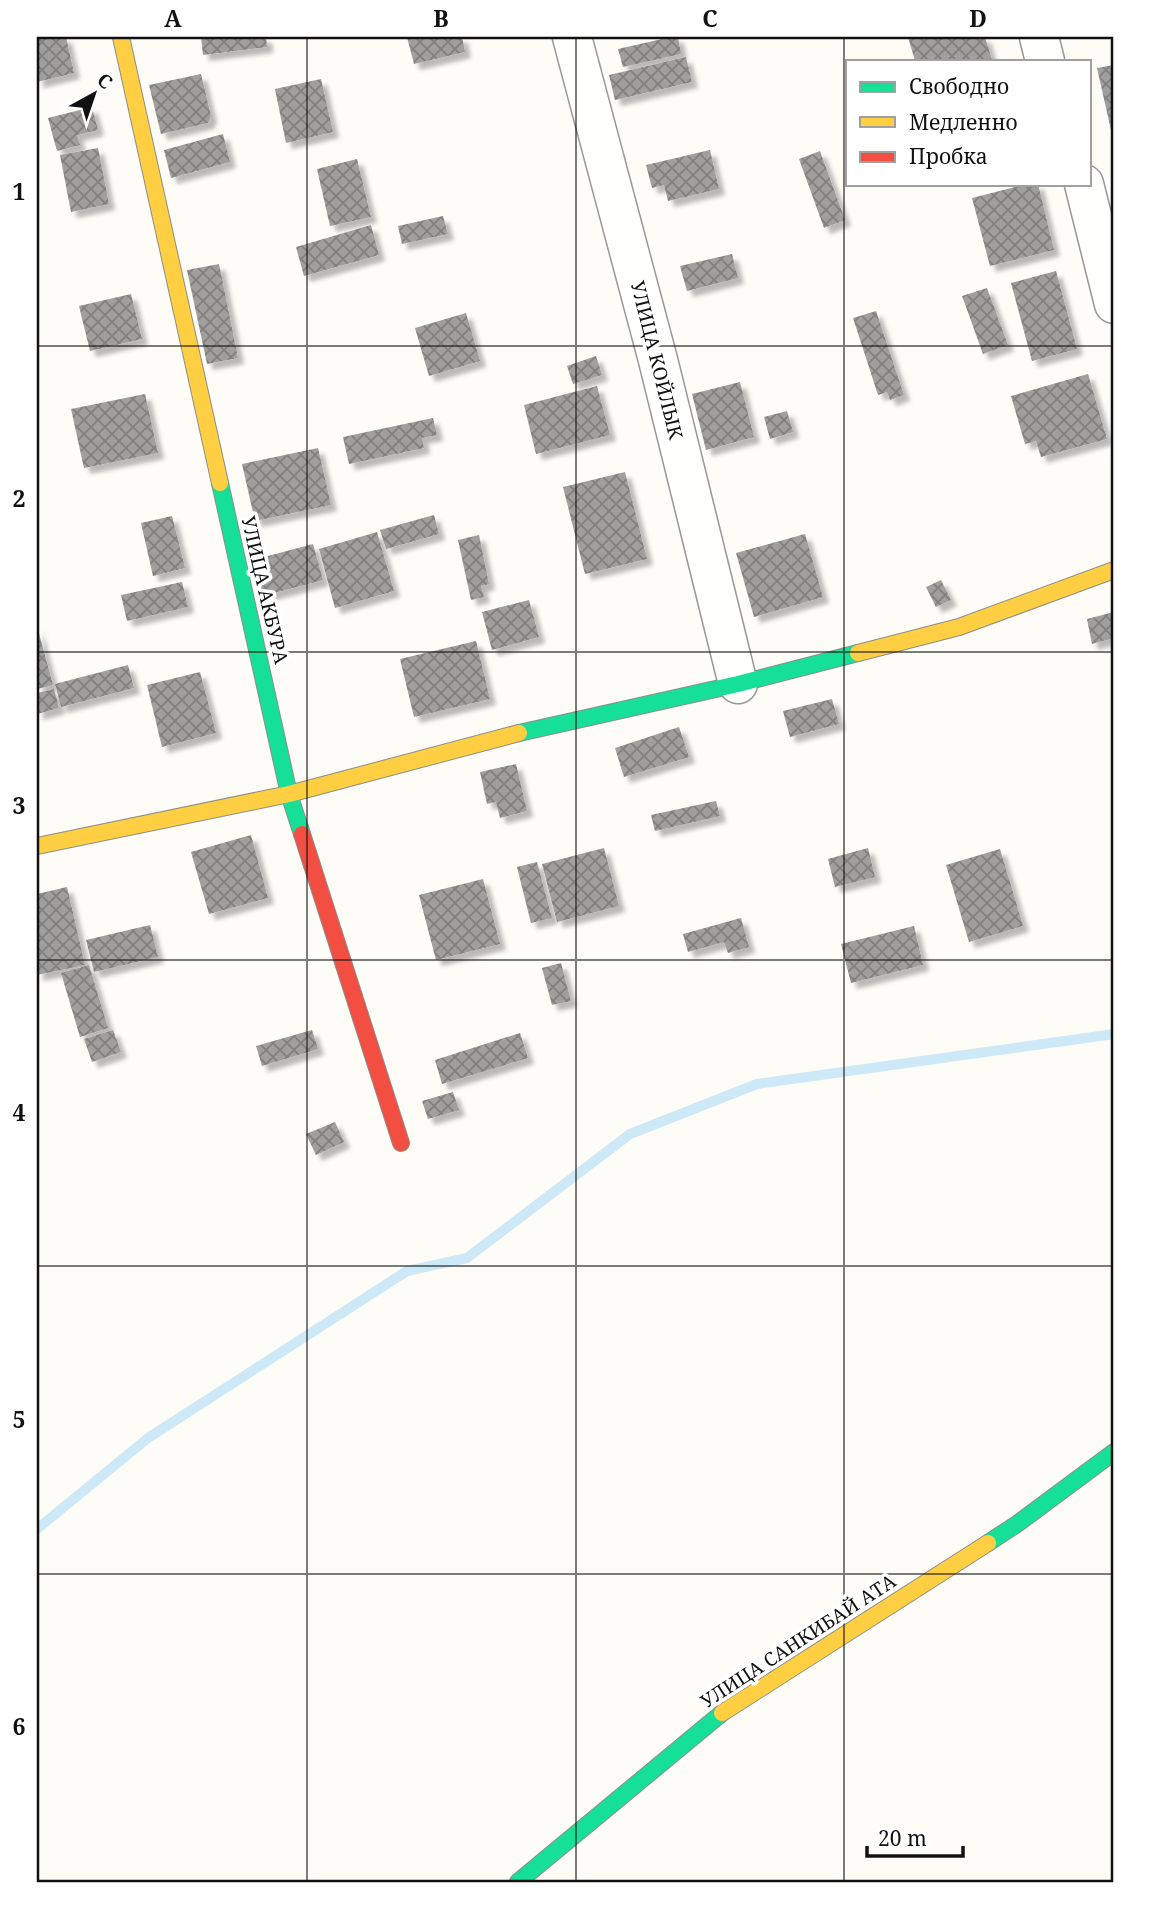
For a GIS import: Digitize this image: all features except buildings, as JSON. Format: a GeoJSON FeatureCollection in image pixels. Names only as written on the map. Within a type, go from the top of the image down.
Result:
{"type":"FeatureCollection","features":[{"type":"Feature","properties":{"kind":"street","name":"УЛИЦА АКБУРА"},"geometry":{"type":"LineString","coordinates":[[121,37],[289,794],[401,1143]]}},
{"type":"Feature","properties":{"kind":"street","name":"УЛИЦА КОЙЛЫК"},"geometry":{"type":"LineString","coordinates":[[572,37],[658,360],[738,684]]}},
{"type":"Feature","properties":{"kind":"street"},"geometry":{"type":"LineString","coordinates":[[1039,37],[1045,60]]}},
{"type":"Feature","properties":{"kind":"street"},"geometry":{"type":"LineString","coordinates":[[1084,186],[1114,304]]}},
{"type":"Feature","properties":{"kind":"street"},"geometry":{"type":"LineString","coordinates":[[37,846],[289,794],[504,736],[738,684],[959,626],[1114,570]]}},
{"type":"Feature","properties":{"kind":"street","name":"УЛИЦА САНКИБАЙ АТА"},"geometry":{"type":"LineString","coordinates":[[518,1882],[725,1711],[1017,1524],[1114,1452]]}},
{"type":"Feature","properties":{"kind":"waterway"},"geometry":{"type":"LineString","coordinates":[[37,1529],[148,1438],[407,1271],[467,1258],[630,1134],[757,1084],[1114,1034]]}},
{"type":"Feature","properties":{"kind":"traffic: fast"},"geometry":{"type":"LineString","coordinates":[[220,483],[289,794],[302,834]]}},
{"type":"Feature","properties":{"kind":"traffic: fast"},"geometry":{"type":"LineString","coordinates":[[519,733],[738,684],[858,653]]}},
{"type":"Feature","properties":{"kind":"traffic: fast"},"geometry":{"type":"LineString","coordinates":[[988,1543],[1114,1452]]}},
{"type":"Feature","properties":{"kind":"traffic: fast"},"geometry":{"type":"LineString","coordinates":[[518,1882],[722,1713]]}},
{"type":"Feature","properties":{"kind":"traffic: slow"},"geometry":{"type":"LineString","coordinates":[[121,37],[220,483]]}},
{"type":"Feature","properties":{"kind":"traffic: slow"},"geometry":{"type":"LineString","coordinates":[[858,653],[959,627],[1114,570]]}},
{"type":"Feature","properties":{"kind":"traffic: slow"},"geometry":{"type":"LineString","coordinates":[[37,846],[289,794],[519,733]]}},
{"type":"Feature","properties":{"kind":"traffic: slow"},"geometry":{"type":"LineString","coordinates":[[722,1713],[988,1543]]}},
{"type":"Feature","properties":{"kind":"traffic: jam"},"geometry":{"type":"LineString","coordinates":[[302,834],[401,1143]]}}]}
